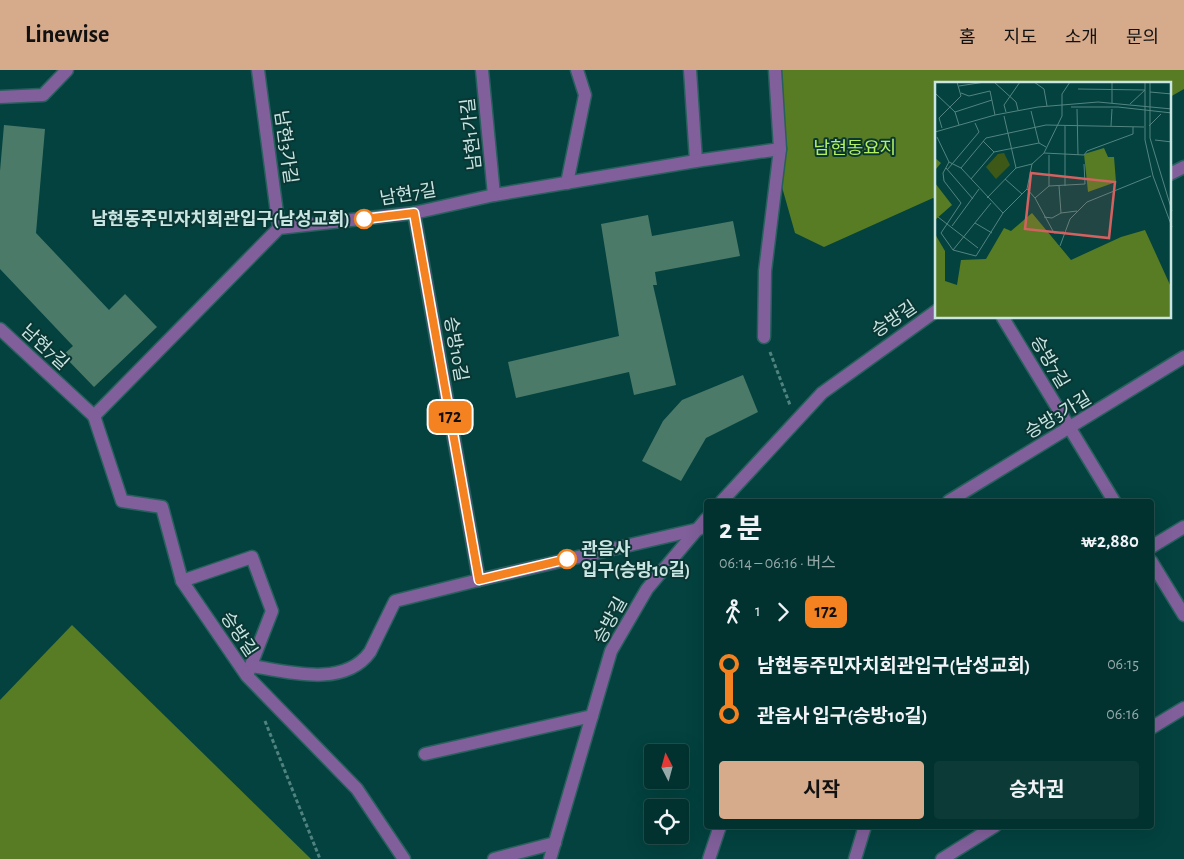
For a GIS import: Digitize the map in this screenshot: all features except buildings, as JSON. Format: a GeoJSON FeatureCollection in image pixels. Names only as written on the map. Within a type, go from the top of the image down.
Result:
{"type":"FeatureCollection","features":[{"type":"Feature","properties":{"kind":"street"},"geometry":{"type":"LineString","coordinates":[[0,97],[44,95],[67,70]]}},
{"type":"Feature","properties":{"kind":"street","name":"남현3가길"},"geometry":{"type":"LineString","coordinates":[[258,70],[279,228]]}},
{"type":"Feature","properties":{"kind":"street","name":"남현1가길"},"geometry":{"type":"LineString","coordinates":[[482,70],[494,195]]}},
{"type":"Feature","properties":{"kind":"street"},"geometry":{"type":"LineString","coordinates":[[567,183],[585,95],[577,70]]}},
{"type":"Feature","properties":{"kind":"street"},"geometry":{"type":"LineString","coordinates":[[690,70],[696,161]]}},
{"type":"Feature","properties":{"kind":"street"},"geometry":{"type":"LineString","coordinates":[[764,337],[764,271],[780,149],[775,70]]}},
{"type":"Feature","properties":{"kind":"street","name":"남현7길"},"geometry":{"type":"LineString","coordinates":[[279,228],[414,213],[494,195],[780,149]]}},
{"type":"Feature","properties":{"kind":"street"},"geometry":{"type":"LineString","coordinates":[[1172,173],[1184,167]]}},
{"type":"Feature","properties":{"kind":"street","name":"승방10길"},"geometry":{"type":"LineString","coordinates":[[414,213],[479,580]]}},
{"type":"Feature","properties":{"kind":"street"},"geometry":{"type":"LineString","coordinates":[[94,416],[279,228]]}},
{"type":"Feature","properties":{"kind":"street","name":"승방길"},"geometry":{"type":"LineString","coordinates":[[724,499],[822,393],[935,313]]}},
{"type":"Feature","properties":{"kind":"street","name":"승방7길"},"geometry":{"type":"LineString","coordinates":[[1004,319],[1113,499]]}},
{"type":"Feature","properties":{"kind":"street","name":"남현7길"},"geometry":{"type":"LineString","coordinates":[[0,329],[94,416]]}},
{"type":"Feature","properties":{"kind":"street","name":"승방3가길"},"geometry":{"type":"LineString","coordinates":[[952,499],[1184,357]]}},
{"type":"Feature","properties":{"kind":"street","name":"승방길"},"geometry":{"type":"LineString","coordinates":[[94,416],[122,501],[162,507],[182,581],[249,671],[357,789],[404,859]]}},
{"type":"Feature","properties":{"kind":"street"},"geometry":{"type":"LineString","coordinates":[[182,581],[252,557],[272,611],[249,671],[320,676],[354,666],[364,660],[370,652],[395,601],[702,524]]}},
{"type":"Feature","properties":{"kind":"street","name":"승방길"},"geometry":{"type":"LineString","coordinates":[[550,859],[611,651],[647,589],[702,524]]}},
{"type":"Feature","properties":{"kind":"street"},"geometry":{"type":"LineString","coordinates":[[1154,545],[1184,527]]}},
{"type":"Feature","properties":{"kind":"street"},"geometry":{"type":"LineString","coordinates":[[1154,566],[1184,615]]}},
{"type":"Feature","properties":{"kind":"street"},"geometry":{"type":"LineString","coordinates":[[1154,726],[1184,708]]}},
{"type":"Feature","properties":{"kind":"street"},"geometry":{"type":"LineString","coordinates":[[425,754],[592,716]]}},
{"type":"Feature","properties":{"kind":"street"},"geometry":{"type":"LineString","coordinates":[[710,859],[719,829]]}},
{"type":"Feature","properties":{"kind":"street"},"geometry":{"type":"LineString","coordinates":[[855,859],[864,829]]}},
{"type":"Feature","properties":{"kind":"street"},"geometry":{"type":"LineString","coordinates":[[942,859],[990,829]]}},
{"type":"Feature","properties":{"kind":"street"},"geometry":{"type":"LineString","coordinates":[[494,859],[555,843]]}},
{"type":"Feature","properties":{"kind":"path"},"geometry":{"type":"LineString","coordinates":[[764,337],[795,420]]}},
{"type":"Feature","properties":{"kind":"path"},"geometry":{"type":"LineString","coordinates":[[261,713],[320,859]]}},
{"type":"Feature","properties":{"kind":"green space","name":"남현동요지"},"geometry":{"type":"Polygon","coordinates":[[[777,70],[1184,70],[1184,89],[1172,96],[1172,82],[935,82],[935,199],[933,198],[824,247],[795,233],[778,173],[777,70]]]}},
{"type":"Feature","properties":{"kind":"green space"},"geometry":{"type":"Polygon","coordinates":[[[72,625],[311,859],[0,859],[0,700],[72,625]]]}},
{"type":"Feature","properties":{"kind":"bus line","name":"172"},"geometry":{"type":"LineString","coordinates":[[364,219],[414,213],[479,580],[567,559]]}},
{"type":"Feature","properties":{"kind":"place","name":"남현동주민자치회관입구(남성교회)"},"geometry":{"type":"Point","coordinates":[364,219]}},
{"type":"Feature","properties":{"kind":"place","name":"관음사 입구(승방10길)"},"geometry":{"type":"Point","coordinates":[567,559]}}]}
